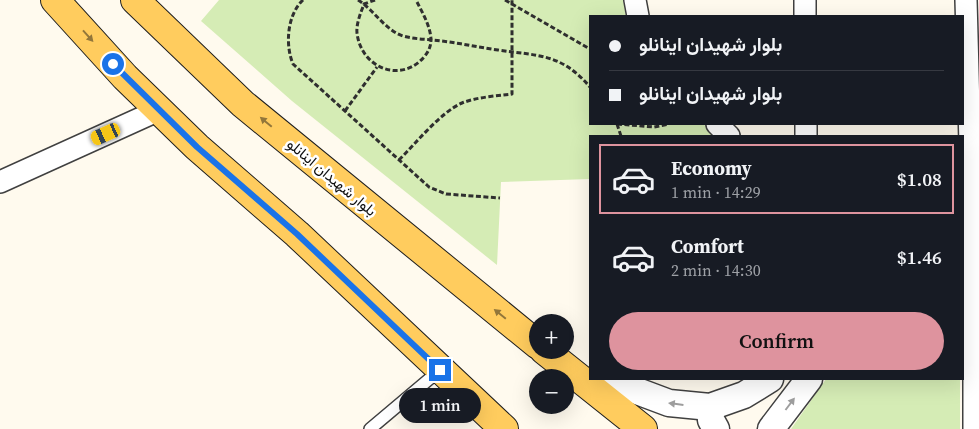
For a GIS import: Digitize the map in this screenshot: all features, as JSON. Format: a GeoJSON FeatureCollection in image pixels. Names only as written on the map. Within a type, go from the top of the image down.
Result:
{"type":"FeatureCollection","features":[{"type":"Feature","properties":{"kind":"main road"},"geometry":{"type":"LineString","coordinates":[[55,0],[125,77],[197,147],[297,234],[504,429]]}},
{"type":"Feature","properties":{"kind":"main road","name":"بلوار شهیدان اینانلو"},"geometry":{"type":"LineString","coordinates":[[135,0],[244,104],[529,338]]}},
{"type":"Feature","properties":{"kind":"main road","name":"بلوار شهیدان اینانلو"},"geometry":{"type":"LineString","coordinates":[[555,359],[643,429]]}},
{"type":"Feature","properties":{"kind":"street"},"geometry":{"type":"LineString","coordinates":[[635,0],[638,15]]}},
{"type":"Feature","properties":{"kind":"street"},"geometry":{"type":"LineString","coordinates":[[805,0],[805,15]]}},
{"type":"Feature","properties":{"kind":"street"},"geometry":{"type":"LineString","coordinates":[[966,0],[974,429]]}},
{"type":"Feature","properties":{"kind":"street"},"geometry":{"type":"LineString","coordinates":[[0,182],[159,110]]}},
{"type":"Feature","properties":{"kind":"street"},"geometry":{"type":"LineString","coordinates":[[718,125],[728,135]]}},
{"type":"Feature","properties":{"kind":"street"},"geometry":{"type":"LineString","coordinates":[[562,359],[589,372]]}},
{"type":"Feature","properties":{"kind":"street"},"geometry":{"type":"LineString","coordinates":[[607,380],[713,418],[768,380]]}},
{"type":"Feature","properties":{"kind":"street"},"geometry":{"type":"LineString","coordinates":[[771,429],[808,380]]}},
{"type":"Feature","properties":{"kind":"lane"},"geometry":{"type":"LineString","coordinates":[[370,429],[440,370]]}},
{"type":"Feature","properties":{"kind":"path"},"geometry":{"type":"LineString","coordinates":[[304,0],[298,5],[290,26],[288,52],[292,64],[430,187],[446,194],[500,198]]}},
{"type":"Feature","properties":{"kind":"path"},"geometry":{"type":"LineString","coordinates":[[358,0],[400,35],[417,40],[431,40],[538,54],[558,62],[579,74],[589,86]]}},
{"type":"Feature","properties":{"kind":"path"},"geometry":{"type":"LineString","coordinates":[[364,4],[375,0]]}},
{"type":"Feature","properties":{"kind":"path"},"geometry":{"type":"LineString","coordinates":[[364,4],[357,33],[362,48],[377,67],[391,71],[406,70],[419,63],[429,50],[431,40],[427,22],[416,0]]}},
{"type":"Feature","properties":{"kind":"path"},"geometry":{"type":"LineString","coordinates":[[506,0],[589,48]]}},
{"type":"Feature","properties":{"kind":"path"},"geometry":{"type":"LineString","coordinates":[[399,160],[444,116],[462,103],[512,94],[512,2]]}},
{"type":"Feature","properties":{"kind":"path"},"geometry":{"type":"LineString","coordinates":[[345,111],[377,67]]}},
{"type":"Feature","properties":{"kind":"path"},"geometry":{"type":"LineString","coordinates":[[629,125],[654,127],[664,125]]}},
{"type":"Feature","properties":{"kind":"green space"},"geometry":{"type":"Polygon","coordinates":[[[219,0],[623,0],[626,15],[589,15],[589,125],[704,125],[717,135],[589,135],[589,179],[501,182],[497,265],[292,101],[201,21],[219,0]]]}},
{"type":"Feature","properties":{"kind":"green space"},"geometry":{"type":"Polygon","coordinates":[[[825,380],[960,380],[960,429],[791,429],[825,380]]]}},
{"type":"Feature","properties":{"kind":"route"},"geometry":{"type":"LineString","coordinates":[[113,64],[197,147],[297,234],[440,370]]}}]}
